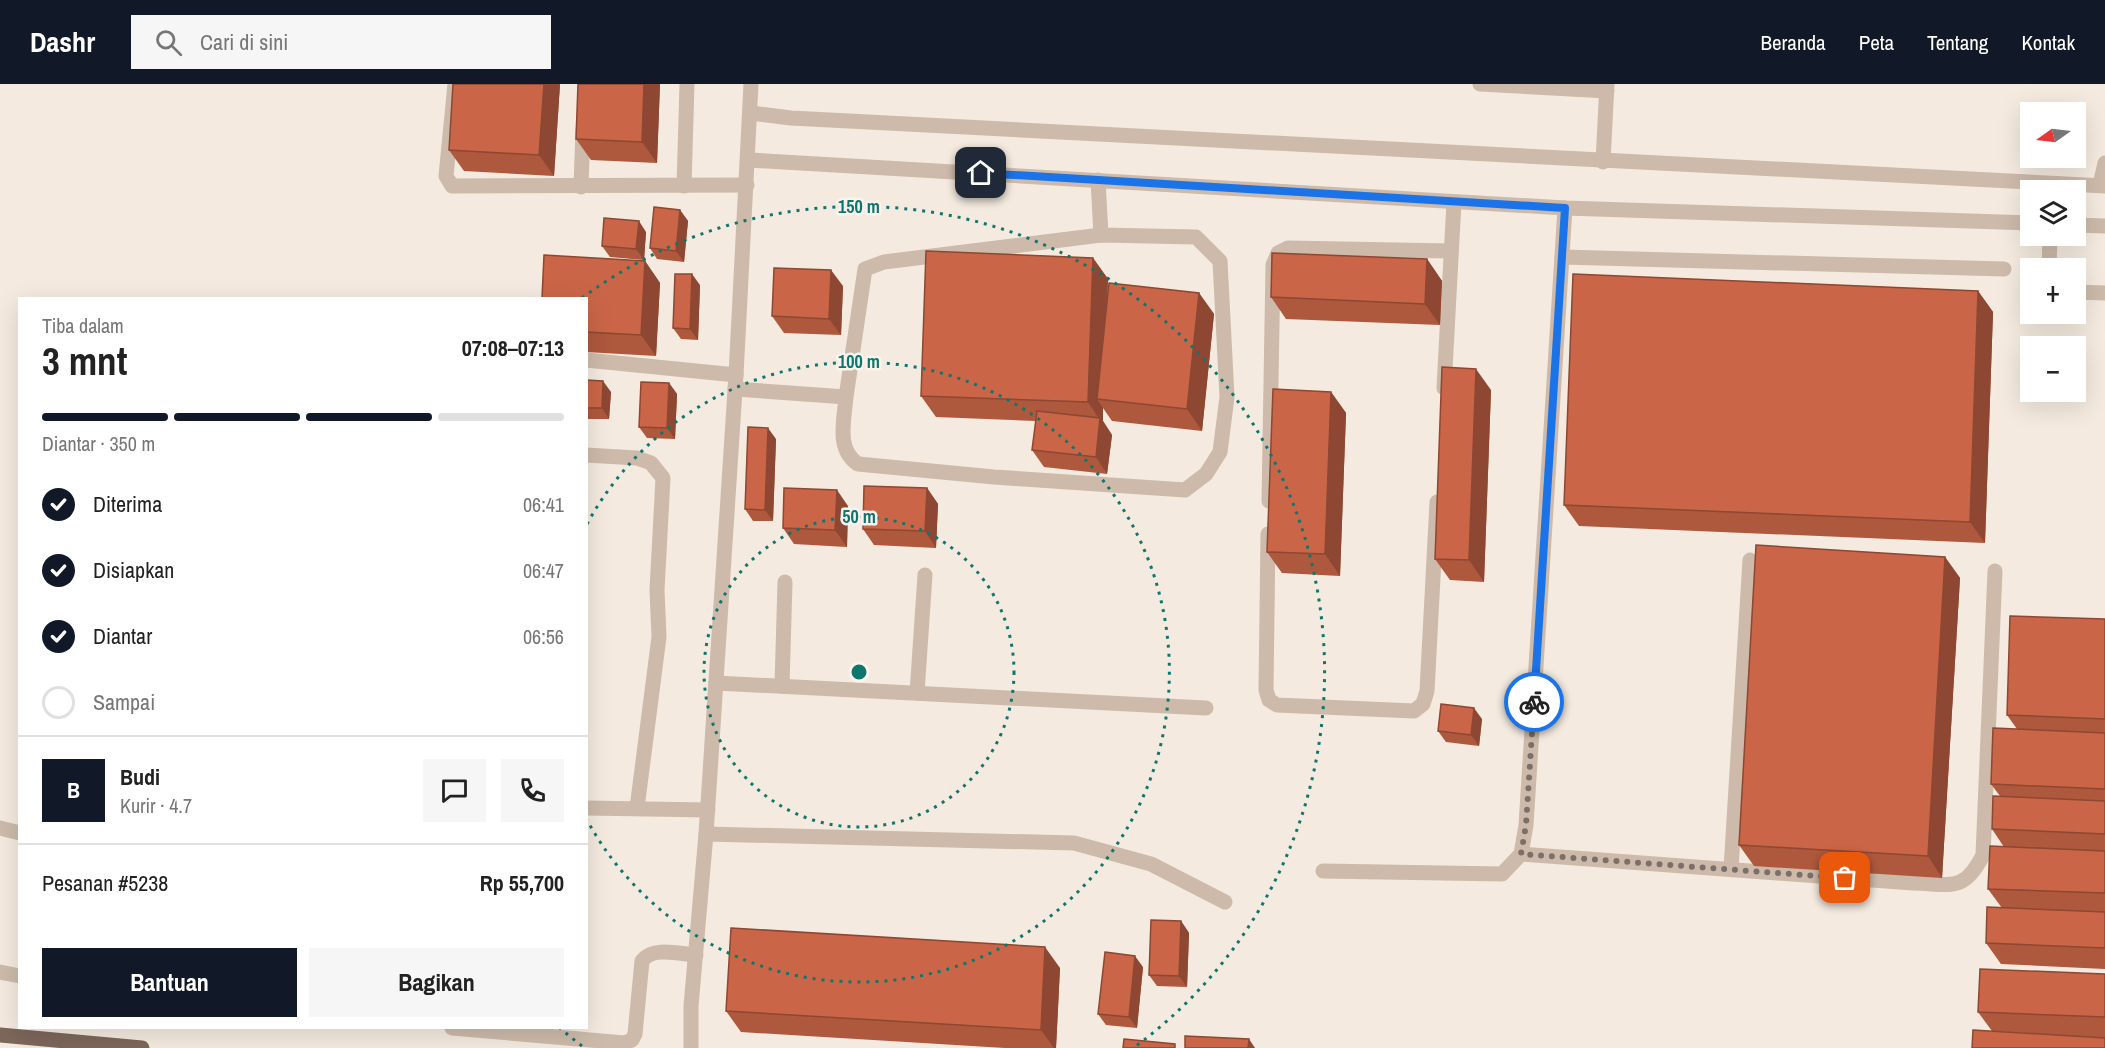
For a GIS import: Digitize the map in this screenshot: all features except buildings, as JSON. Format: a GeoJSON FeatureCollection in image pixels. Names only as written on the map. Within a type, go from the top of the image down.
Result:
{"type":"FeatureCollection","features":[{"type":"Feature","properties":{"kind":"main road"},"geometry":{"type":"LineString","coordinates":[[0,1035],[142,1048]]}},
{"type":"Feature","properties":{"kind":"lane"},"geometry":{"type":"LineString","coordinates":[[455,84],[446,176],[452,186],[747,185]]}},
{"type":"Feature","properties":{"kind":"lane"},"geometry":{"type":"LineString","coordinates":[[684,186],[687,84]]}},
{"type":"Feature","properties":{"kind":"lane"},"geometry":{"type":"LineString","coordinates":[[691,1048],[749,159],[751,84]]}},
{"type":"Feature","properties":{"kind":"lane"},"geometry":{"type":"LineString","coordinates":[[1480,84],[1607,88],[1603,162]]}},
{"type":"Feature","properties":{"kind":"lane"},"geometry":{"type":"LineString","coordinates":[[751,113],[803,119],[1603,162],[2102,185],[2105,163]]}},
{"type":"Feature","properties":{"kind":"lane"},"geometry":{"type":"LineString","coordinates":[[581,187],[583,118]]}},
{"type":"Feature","properties":{"kind":"lane"},"geometry":{"type":"LineString","coordinates":[[749,159],[1565,208],[2020,223]]}},
{"type":"Feature","properties":{"kind":"lane"},"geometry":{"type":"LineString","coordinates":[[1098,180],[1101,236]]}},
{"type":"Feature","properties":{"kind":"lane"},"geometry":{"type":"LineString","coordinates":[[1443,404],[1454,201]]}},
{"type":"Feature","properties":{"kind":"lane"},"geometry":{"type":"LineString","coordinates":[[1323,871],[1502,874],[1521,854],[1526,825],[1565,208]]}},
{"type":"Feature","properties":{"kind":"lane"},"geometry":{"type":"LineString","coordinates":[[2086,225],[2105,226]]}},
{"type":"Feature","properties":{"kind":"lane"},"geometry":{"type":"LineString","coordinates":[[1101,236],[1196,237],[1220,261],[1227,398],[1220,452],[1206,474],[1185,490],[994,477],[858,464],[849,458],[843,447],[846,398],[865,269],[884,262],[1101,236]]}},
{"type":"Feature","properties":{"kind":"lane"},"geometry":{"type":"LineString","coordinates":[[1438,488],[1427,691],[1423,704],[1414,711],[1276,705],[1269,700],[1266,690],[1273,277],[1278,253],[1288,248],[1451,251]]}},
{"type":"Feature","properties":{"kind":"lane"},"geometry":{"type":"LineString","coordinates":[[1562,257],[2004,269]]}},
{"type":"Feature","properties":{"kind":"lane"},"geometry":{"type":"LineString","coordinates":[[2086,293],[2105,294]]}},
{"type":"Feature","properties":{"kind":"lane"},"geometry":{"type":"LineString","coordinates":[[588,360],[846,398]]}},
{"type":"Feature","properties":{"kind":"lane"},"geometry":{"type":"LineString","coordinates":[[588,455],[637,458],[651,463],[663,478],[657,590],[659,637],[638,808]]}},
{"type":"Feature","properties":{"kind":"lane"},"geometry":{"type":"LineString","coordinates":[[1731,869],[1750,560]]}},
{"type":"Feature","properties":{"kind":"lane"},"geometry":{"type":"LineString","coordinates":[[1521,854],[1957,885],[1973,875],[1983,855],[1995,572]]}},
{"type":"Feature","properties":{"kind":"lane"},"geometry":{"type":"LineString","coordinates":[[917,693],[925,575]]}},
{"type":"Feature","properties":{"kind":"lane"},"geometry":{"type":"LineString","coordinates":[[782,687],[785,582]]}},
{"type":"Feature","properties":{"kind":"lane"},"geometry":{"type":"LineString","coordinates":[[716,683],[1206,708]]}},
{"type":"Feature","properties":{"kind":"lane"},"geometry":{"type":"LineString","coordinates":[[588,808],[708,810]]}},
{"type":"Feature","properties":{"kind":"lane"},"geometry":{"type":"LineString","coordinates":[[0,828],[18,832]]}},
{"type":"Feature","properties":{"kind":"lane"},"geometry":{"type":"LineString","coordinates":[[706,834],[1074,843],[1151,864],[1225,902]]}},
{"type":"Feature","properties":{"kind":"lane"},"geometry":{"type":"LineString","coordinates":[[463,1029],[624,1043],[632,1040],[635,1034],[642,960],[646,955],[655,952],[696,955]]}},
{"type":"Feature","properties":{"kind":"lane"},"geometry":{"type":"LineString","coordinates":[[0,972],[18,976]]}},
{"type":"Feature","properties":{"kind":"way so far"},"geometry":{"type":"LineString","coordinates":[[1534,702],[1526,825],[1521,854],[1845,878]]}},
{"type":"Feature","properties":{"kind":"route"},"geometry":{"type":"LineString","coordinates":[[981,173],[1565,208],[1534,702]]}}]}
